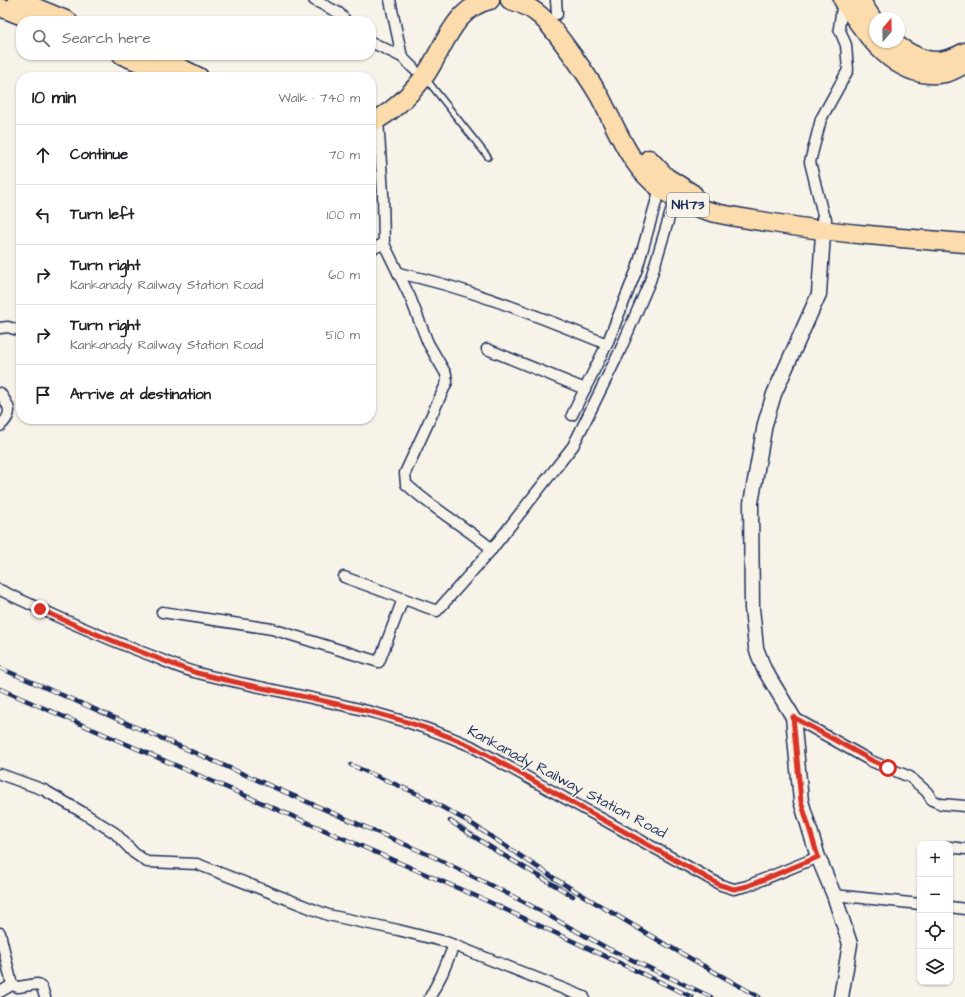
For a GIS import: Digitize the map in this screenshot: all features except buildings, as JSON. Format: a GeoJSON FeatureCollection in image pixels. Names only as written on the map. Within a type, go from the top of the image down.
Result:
{"type":"FeatureCollection","features":[{"type":"Feature","properties":{"kind":"highway"},"geometry":{"type":"LineString","coordinates":[[17,0],[56,16]]}},
{"type":"Feature","properties":{"kind":"highway"},"geometry":{"type":"LineString","coordinates":[[376,114],[413,68],[447,14],[459,0]]}},
{"type":"Feature","properties":{"kind":"highway"},"geometry":{"type":"LineString","coordinates":[[413,68],[466,10],[478,2],[490,0]]}},
{"type":"Feature","properties":{"kind":"highway","name":"NH73"},"geometry":{"type":"LineString","coordinates":[[510,0],[532,8],[543,16],[583,58],[610,90],[647,157],[666,177],[678,186],[692,193],[720,202],[823,225],[965,231]]}},
{"type":"Feature","properties":{"kind":"highway","name":"NH73"},"geometry":{"type":"LineString","coordinates":[[542,0],[557,7],[583,58],[599,96],[636,165],[667,193],[687,205],[717,214],[823,225],[965,243]]}},
{"type":"Feature","properties":{"kind":"highway"},"geometry":{"type":"LineString","coordinates":[[843,0],[872,41],[886,55],[907,69],[930,74],[946,73],[965,64]]}},
{"type":"Feature","properties":{"kind":"highway"},"geometry":{"type":"LineString","coordinates":[[860,0],[869,14]]}},
{"type":"Feature","properties":{"kind":"highway"},"geometry":{"type":"LineString","coordinates":[[0,7],[22,16]]}},
{"type":"Feature","properties":{"kind":"highway"},"geometry":{"type":"LineString","coordinates":[[901,48],[912,56],[930,62],[946,60],[965,52]]}},
{"type":"Feature","properties":{"kind":"highway"},"geometry":{"type":"LineString","coordinates":[[134,60],[163,72]]}},
{"type":"Feature","properties":{"kind":"highway"},"geometry":{"type":"LineString","coordinates":[[163,60],[188,72]]}},
{"type":"Feature","properties":{"kind":"street"},"geometry":{"type":"LineString","coordinates":[[314,0],[340,13],[342,16]]}},
{"type":"Feature","properties":{"kind":"street"},"geometry":{"type":"LineString","coordinates":[[390,0],[413,68]]}},
{"type":"Feature","properties":{"kind":"street"},"geometry":{"type":"LineString","coordinates":[[840,997],[850,944],[834,895],[818,857],[801,801],[793,717],[764,669],[756,648],[752,608],[751,503],[765,424],[774,394],[819,294],[823,251],[823,225],[810,162],[821,119],[848,70],[846,45],[839,28],[843,0]]}},
{"type":"Feature","properties":{"kind":"street"},"geometry":{"type":"LineString","coordinates":[[376,45],[413,68]]}},
{"type":"Feature","properties":{"kind":"street"},"geometry":{"type":"LineString","coordinates":[[376,138],[384,193],[384,244],[410,297],[428,343],[446,374],[447,382],[404,473],[406,484],[439,512],[472,532],[492,549]]}},
{"type":"Feature","properties":{"kind":"street"},"geometry":{"type":"LineString","coordinates":[[572,415],[607,344],[667,193]]}},
{"type":"Feature","properties":{"kind":"street"},"geometry":{"type":"LineString","coordinates":[[344,577],[437,611],[492,549],[573,446],[619,353],[650,281],[667,193]]}},
{"type":"Feature","properties":{"kind":"street"},"geometry":{"type":"LineString","coordinates":[[376,247],[384,244]]}},
{"type":"Feature","properties":{"kind":"street"},"geometry":{"type":"LineString","coordinates":[[398,272],[430,279],[512,307],[607,344]]}},
{"type":"Feature","properties":{"kind":"street"},"geometry":{"type":"LineString","coordinates":[[0,328],[16,330]]}},
{"type":"Feature","properties":{"kind":"street"},"geometry":{"type":"LineString","coordinates":[[487,349],[585,389]]}},
{"type":"Feature","properties":{"kind":"street"},"geometry":{"type":"LineString","coordinates":[[0,393],[10,406],[9,416],[0,426]]}},
{"type":"Feature","properties":{"kind":"street","name":"Kankanady Railway Station Road"},"geometry":{"type":"LineString","coordinates":[[0,590],[113,641],[196,672],[342,703],[446,734],[471,746],[720,885],[734,889],[748,886],[818,857]]}},
{"type":"Feature","properties":{"kind":"street"},"geometry":{"type":"LineString","coordinates":[[162,612],[272,629],[379,662],[403,599]]}},
{"type":"Feature","properties":{"kind":"street"},"geometry":{"type":"LineString","coordinates":[[793,717],[871,760],[910,777],[927,792],[932,800],[941,804],[965,806]]}},
{"type":"Feature","properties":{"kind":"street"},"geometry":{"type":"LineString","coordinates":[[0,774],[44,790],[82,812],[115,833],[134,853],[147,862],[197,864],[328,915],[398,930],[454,945],[584,997]]}},
{"type":"Feature","properties":{"kind":"street"},"geometry":{"type":"LineString","coordinates":[[953,847],[965,849]]}},
{"type":"Feature","properties":{"kind":"street"},"geometry":{"type":"LineString","coordinates":[[834,895],[917,904]]}},
{"type":"Feature","properties":{"kind":"street"},"geometry":{"type":"LineString","coordinates":[[953,907],[965,909]]}},
{"type":"Feature","properties":{"kind":"street"},"geometry":{"type":"LineString","coordinates":[[0,932],[12,985]]}},
{"type":"Feature","properties":{"kind":"street"},"geometry":{"type":"LineString","coordinates":[[430,997],[442,974],[454,945]]}},
{"type":"Feature","properties":{"kind":"street"},"geometry":{"type":"LineString","coordinates":[[0,992],[12,985],[18,987],[37,984],[42,988],[45,997]]}},
{"type":"Feature","properties":{"kind":"lane"},"geometry":{"type":"LineString","coordinates":[[413,68],[488,157]]}},
{"type":"Feature","properties":{"kind":"railway"},"geometry":{"type":"LineString","coordinates":[[0,668],[434,857],[526,903],[607,948],[711,997]]}},
{"type":"Feature","properties":{"kind":"railway"},"geometry":{"type":"LineString","coordinates":[[0,689],[485,900],[692,997]]}},
{"type":"Feature","properties":{"kind":"railway"},"geometry":{"type":"LineString","coordinates":[[351,765],[418,794],[469,822],[557,880],[663,943],[759,997]]}},
{"type":"Feature","properties":{"kind":"railway"},"geometry":{"type":"LineString","coordinates":[[450,821],[498,852],[573,896]]}},
{"type":"Feature","properties":{"kind":"route"},"geometry":{"type":"LineString","coordinates":[[40,609],[113,641],[196,672],[342,703],[446,734],[471,746],[669,855],[720,885],[734,889],[748,886],[818,857],[801,801],[797,773],[793,717],[888,768]]}}]}
